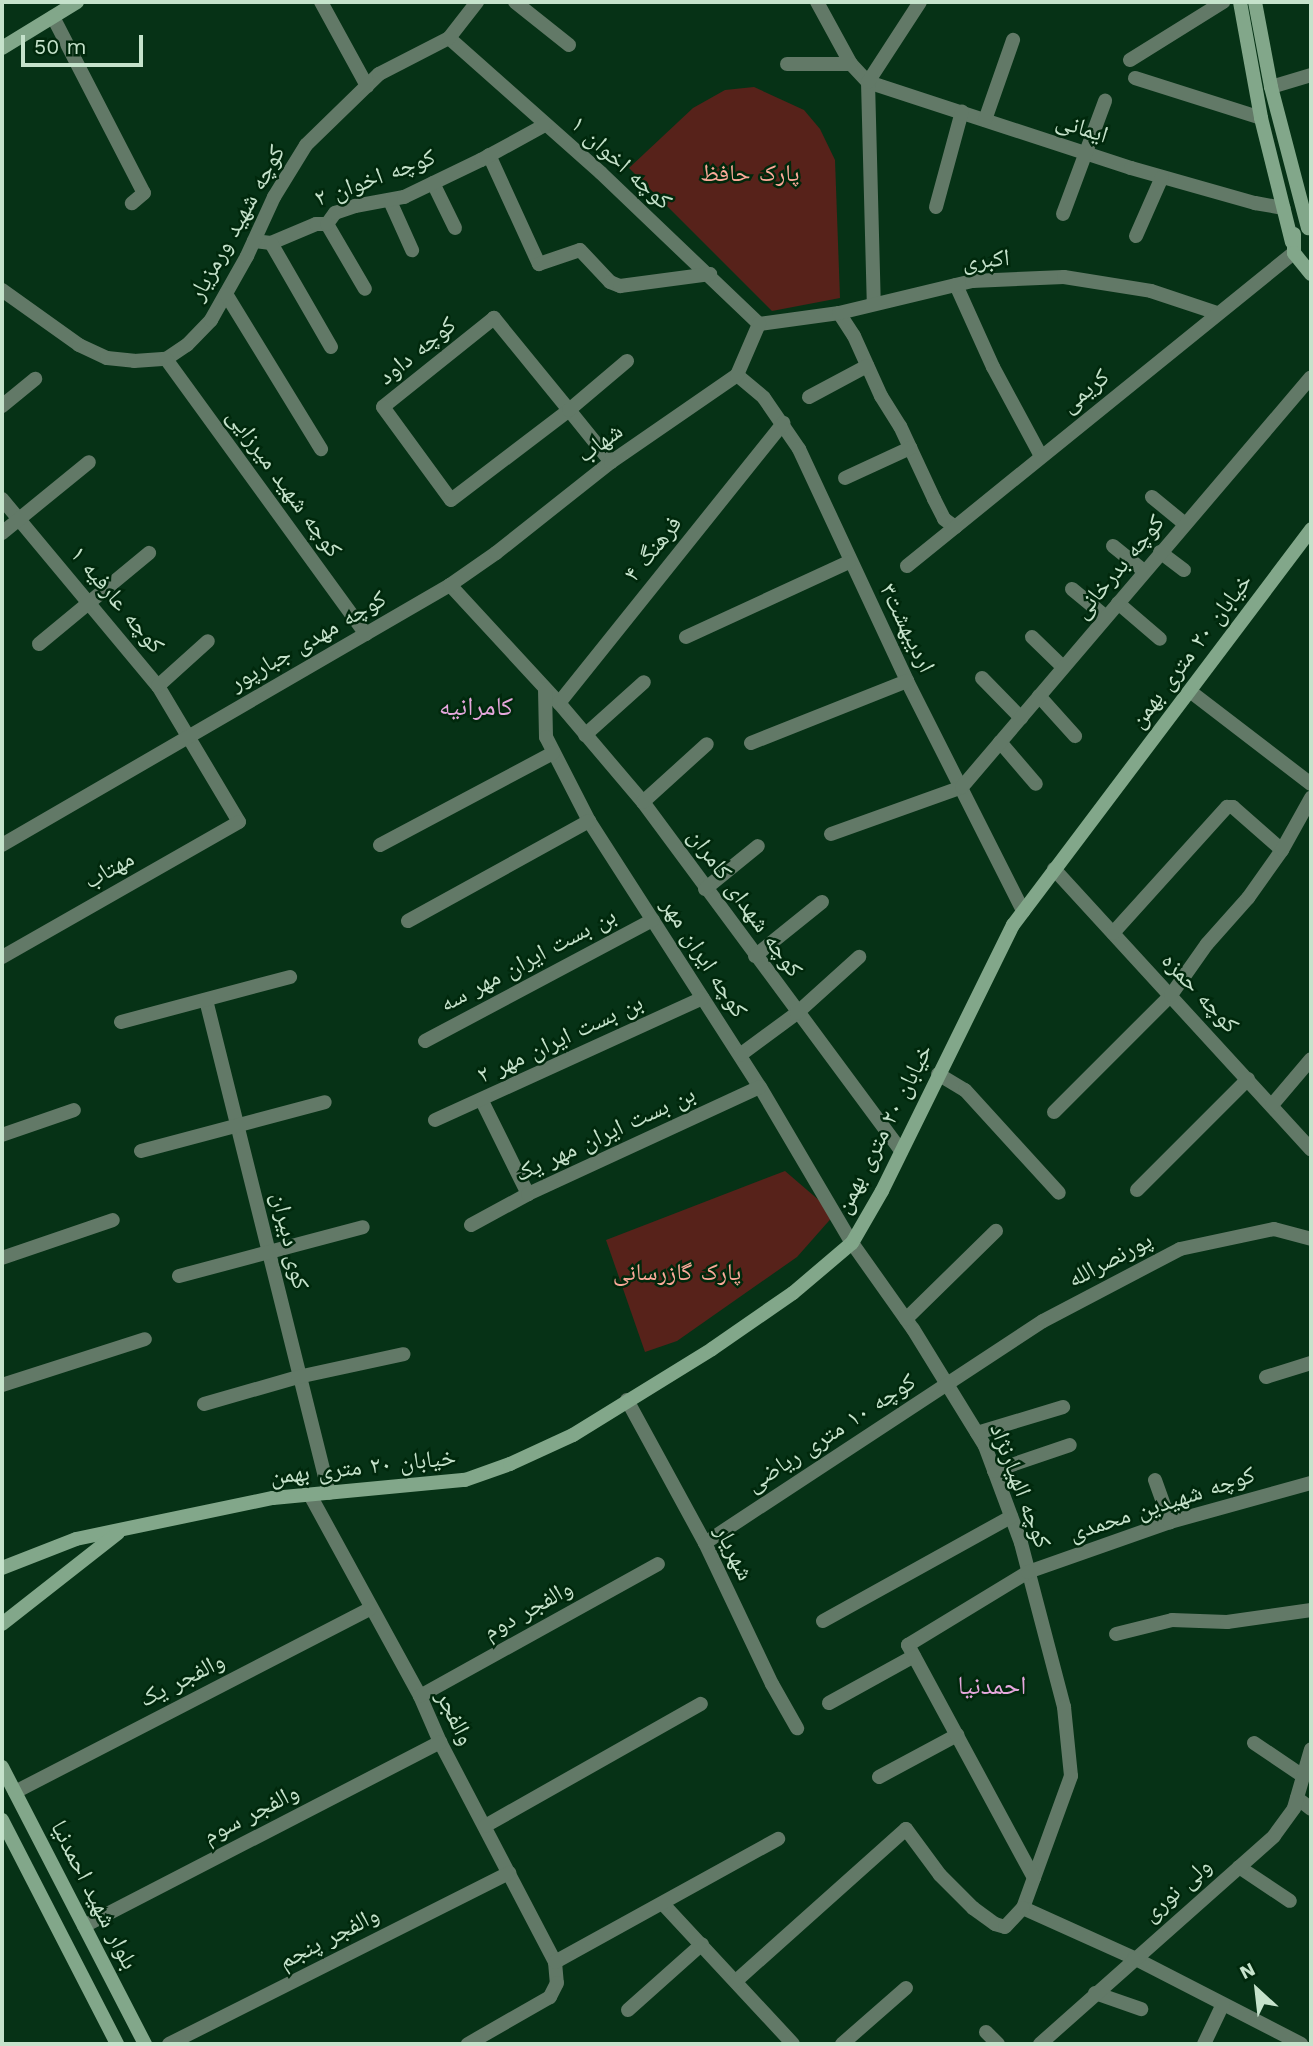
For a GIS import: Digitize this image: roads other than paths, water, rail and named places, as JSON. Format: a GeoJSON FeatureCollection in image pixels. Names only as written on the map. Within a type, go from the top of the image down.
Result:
{"type":"FeatureCollection","features":[{"type":"Feature","properties":{"kind":"street"},"geometry":{"type":"LineString","coordinates":[[2,48],[77,2]]}},
{"type":"Feature","properties":{"kind":"street"},"geometry":{"type":"LineString","coordinates":[[321,2],[367,86]]}},
{"type":"Feature","properties":{"kind":"street"},"geometry":{"type":"LineString","coordinates":[[449,38],[477,2]]}},
{"type":"Feature","properties":{"kind":"street"},"geometry":{"type":"LineString","coordinates":[[515,2],[569,45]]}},
{"type":"Feature","properties":{"kind":"street"},"geometry":{"type":"LineString","coordinates":[[817,2],[851,64],[868,82]]}},
{"type":"Feature","properties":{"kind":"street"},"geometry":{"type":"LineString","coordinates":[[874,304],[868,82],[920,2]]}},
{"type":"Feature","properties":{"kind":"street"},"geometry":{"type":"LineString","coordinates":[[1130,60],[1223,2]]}},
{"type":"Feature","properties":{"kind":"street"},"geometry":{"type":"LineString","coordinates":[[1240,2],[1261,118],[1293,248],[1311,274]]}},
{"type":"Feature","properties":{"kind":"street"},"geometry":{"type":"LineString","coordinates":[[1255,2],[1271,87],[1310,229],[1296,228],[1293,248]]}},
{"type":"Feature","properties":{"kind":"street"},"geometry":{"type":"LineString","coordinates":[[53,17],[144,193],[132,203]]}},
{"type":"Feature","properties":{"kind":"street","name":"کوچه شهید ورمزیار"},"geometry":{"type":"LineString","coordinates":[[166,359],[187,345],[211,320],[254,241],[274,197],[306,145],[379,74],[449,38]]}},
{"type":"Feature","properties":{"kind":"street","name":"کوچه اخوان ۱"},"geometry":{"type":"LineString","coordinates":[[449,38],[601,173],[710,274],[759,324]]}},
{"type":"Feature","properties":{"kind":"street"},"geometry":{"type":"LineString","coordinates":[[985,120],[1013,40]]}},
{"type":"Feature","properties":{"kind":"street"},"geometry":{"type":"LineString","coordinates":[[787,64],[851,64]]}},
{"type":"Feature","properties":{"kind":"street"},"geometry":{"type":"LineString","coordinates":[[1271,87],[1311,75]]}},
{"type":"Feature","properties":{"kind":"street"},"geometry":{"type":"LineString","coordinates":[[1135,78],[1261,118]]}},
{"type":"Feature","properties":{"kind":"street","name":"ایمانی"},"geometry":{"type":"LineString","coordinates":[[868,82],[1162,177],[1255,204],[1284,208]]}},
{"type":"Feature","properties":{"kind":"street"},"geometry":{"type":"LineString","coordinates":[[1063,214],[1105,101]]}},
{"type":"Feature","properties":{"kind":"street"},"geometry":{"type":"LineString","coordinates":[[936,207],[962,111]]}},
{"type":"Feature","properties":{"kind":"street","name":"کوچه اخوان ۲"},"geometry":{"type":"LineString","coordinates":[[254,241],[271,243],[316,224],[327,224],[335,213],[380,199],[390,201],[433,183],[545,125]]}},
{"type":"Feature","properties":{"kind":"street"},"geometry":{"type":"LineString","coordinates":[[489,155],[539,264],[580,250],[610,282],[620,286],[710,274]]}},
{"type":"Feature","properties":{"kind":"street"},"geometry":{"type":"LineString","coordinates":[[1136,236],[1162,177]]}},
{"type":"Feature","properties":{"kind":"street"},"geometry":{"type":"LineString","coordinates":[[433,183],[455,228]]}},
{"type":"Feature","properties":{"kind":"street"},"geometry":{"type":"LineString","coordinates":[[390,201],[411,250]]}},
{"type":"Feature","properties":{"kind":"street"},"geometry":{"type":"LineString","coordinates":[[327,224],[365,289]]}},
{"type":"Feature","properties":{"kind":"street"},"geometry":{"type":"LineString","coordinates":[[271,243],[331,347]]}},
{"type":"Feature","properties":{"kind":"street","name":"کریمی"},"geometry":{"type":"LineString","coordinates":[[907,566],[1293,248]]}},
{"type":"Feature","properties":{"kind":"street","name":"اکبری"},"geometry":{"type":"LineString","coordinates":[[759,324],[839,313],[956,285],[1064,277],[1151,292],[1217,313]]}},
{"type":"Feature","properties":{"kind":"street"},"geometry":{"type":"LineString","coordinates":[[956,285],[993,367],[1041,456]]}},
{"type":"Feature","properties":{"kind":"street"},"geometry":{"type":"LineString","coordinates":[[2,290],[79,345],[107,358],[134,361],[166,359]]}},
{"type":"Feature","properties":{"kind":"street"},"geometry":{"type":"LineString","coordinates":[[226,294],[321,449]]}},
{"type":"Feature","properties":{"kind":"street"},"geometry":{"type":"LineString","coordinates":[[839,313],[854,336],[939,509],[955,527]]}},
{"type":"Feature","properties":{"kind":"street","name":"کوچه داود"},"geometry":{"type":"LineString","coordinates":[[569,410],[452,500],[383,407],[494,318],[569,410],[611,462]]}},
{"type":"Feature","properties":{"kind":"street"},"geometry":{"type":"LineString","coordinates":[[737,375],[759,324]]}},
{"type":"Feature","properties":{"kind":"street","name":"کوچه شهید میرزایی"},"geometry":{"type":"LineString","coordinates":[[166,359],[366,634]]}},
{"type":"Feature","properties":{"kind":"street"},"geometry":{"type":"LineString","coordinates":[[569,410],[627,361]]}},
{"type":"Feature","properties":{"kind":"street"},"geometry":{"type":"LineString","coordinates":[[810,397],[867,366]]}},
{"type":"Feature","properties":{"kind":"street","name":"اردیبهشت۳"},"geometry":{"type":"LineString","coordinates":[[737,375],[764,398],[783,423],[821,492],[849,562],[1023,911]]}},
{"type":"Feature","properties":{"kind":"street","name":"شهاب"},"geometry":{"type":"LineString","coordinates":[[450,585],[496,553],[611,462],[737,375]]}},
{"type":"Feature","properties":{"kind":"street","name":"کوچه بدرخانی"},"geometry":{"type":"LineString","coordinates":[[962,787],[1311,377]]}},
{"type":"Feature","properties":{"kind":"street"},"geometry":{"type":"LineString","coordinates":[[2,406],[35,379]]}},
{"type":"Feature","properties":{"kind":"street","name":"فرهنگ ۴"},"geometry":{"type":"LineString","coordinates":[[559,703],[783,423]]}},
{"type":"Feature","properties":{"kind":"street"},"geometry":{"type":"LineString","coordinates":[[845,478],[910,448]]}},
{"type":"Feature","properties":{"kind":"street"},"geometry":{"type":"LineString","coordinates":[[2,533],[89,462]]}},
{"type":"Feature","properties":{"kind":"street"},"geometry":{"type":"LineString","coordinates":[[1152,497],[1185,524]]}},
{"type":"Feature","properties":{"kind":"street","name":"کوچه عارفیه ۱"},"geometry":{"type":"LineString","coordinates":[[2,499],[158,686],[239,822]]}},
{"type":"Feature","properties":{"kind":"street","name":"خیابان ۲۰ متری بهمن"},"geometry":{"type":"LineString","coordinates":[[2,1624],[122,1530],[273,1498],[465,1480],[510,1464],[573,1436],[712,1349],[793,1293],[852,1243],[901,1151],[975,996],[1023,911],[1191,692],[1311,529]]}},
{"type":"Feature","properties":{"kind":"street"},"geometry":{"type":"LineString","coordinates":[[1113,546],[1144,571]]}},
{"type":"Feature","properties":{"kind":"street"},"geometry":{"type":"LineString","coordinates":[[1160,552],[1184,570]]}},
{"type":"Feature","properties":{"kind":"street"},"geometry":{"type":"LineString","coordinates":[[39,644],[149,553]]}},
{"type":"Feature","properties":{"kind":"street"},"geometry":{"type":"LineString","coordinates":[[686,637],[849,562]]}},
{"type":"Feature","properties":{"kind":"street","name":"کوچه مهدی جبارپور"},"geometry":{"type":"LineString","coordinates":[[2,845],[450,585]]}},
{"type":"Feature","properties":{"kind":"street","name":"کوچه شهدای کامران"},"geometry":{"type":"LineString","coordinates":[[450,585],[559,703],[643,802],[901,1151]]}},
{"type":"Feature","properties":{"kind":"street"},"geometry":{"type":"LineString","coordinates":[[1072,589],[1105,617]]}},
{"type":"Feature","properties":{"kind":"street"},"geometry":{"type":"LineString","coordinates":[[1118,603],[1160,639]]}},
{"type":"Feature","properties":{"kind":"street"},"geometry":{"type":"LineString","coordinates":[[1032,637],[1063,667]]}},
{"type":"Feature","properties":{"kind":"street"},"geometry":{"type":"LineString","coordinates":[[158,686],[208,641]]}},
{"type":"Feature","properties":{"kind":"street"},"geometry":{"type":"LineString","coordinates":[[982,678],[1021,718]]}},
{"type":"Feature","properties":{"kind":"street"},"geometry":{"type":"LineString","coordinates":[[751,743],[907,681]]}},
{"type":"Feature","properties":{"kind":"street"},"geometry":{"type":"LineString","coordinates":[[585,735],[644,682]]}},
{"type":"Feature","properties":{"kind":"street","name":"کوچه ایران مهر"},"geometry":{"type":"LineString","coordinates":[[545,689],[547,737],[589,821],[760,1087],[852,1243]]}},
{"type":"Feature","properties":{"kind":"street"},"geometry":{"type":"LineString","coordinates":[[1191,692],[1311,784]]}},
{"type":"Feature","properties":{"kind":"street"},"geometry":{"type":"LineString","coordinates":[[1039,696],[1075,736]]}},
{"type":"Feature","properties":{"kind":"street"},"geometry":{"type":"LineString","coordinates":[[1000,743],[1036,784]]}},
{"type":"Feature","properties":{"kind":"street"},"geometry":{"type":"LineString","coordinates":[[643,802],[707,744]]}},
{"type":"Feature","properties":{"kind":"street"},"geometry":{"type":"LineString","coordinates":[[380,845],[553,753]]}},
{"type":"Feature","properties":{"kind":"street"},"geometry":{"type":"LineString","coordinates":[[831,834],[962,787]]}},
{"type":"Feature","properties":{"kind":"street"},"geometry":{"type":"LineString","coordinates":[[1054,1112],[1171,995],[1282,850],[1311,798]]}},
{"type":"Feature","properties":{"kind":"street"},"geometry":{"type":"LineString","coordinates":[[1113,933],[1227,807],[1233,807],[1282,850]]}},
{"type":"Feature","properties":{"kind":"street"},"geometry":{"type":"LineString","coordinates":[[408,920],[589,821]]}},
{"type":"Feature","properties":{"kind":"street","name":"مهتاب"},"geometry":{"type":"LineString","coordinates":[[2,957],[239,822]]}},
{"type":"Feature","properties":{"kind":"street"},"geometry":{"type":"LineString","coordinates":[[705,889],[758,846]]}},
{"type":"Feature","properties":{"kind":"street","name":"کوچه حمزه"},"geometry":{"type":"LineString","coordinates":[[1054,869],[1311,1149]]}},
{"type":"Feature","properties":{"kind":"street"},"geometry":{"type":"LineString","coordinates":[[755,957],[821,902]]}},
{"type":"Feature","properties":{"kind":"street","name":"بن بست ایران مهر سه"},"geometry":{"type":"LineString","coordinates":[[425,1041],[653,920]]}},
{"type":"Feature","properties":{"kind":"street"},"geometry":{"type":"LineString","coordinates":[[740,1055],[797,1013],[859,957]]}},
{"type":"Feature","properties":{"kind":"street"},"geometry":{"type":"LineString","coordinates":[[121,1022],[290,976]]}},
{"type":"Feature","properties":{"kind":"street","name":"۲ بن بست ایران مهر"},"geometry":{"type":"LineString","coordinates":[[435,1120],[482,1101],[703,998]]}},
{"type":"Feature","properties":{"kind":"street","name":"کوی دبیران"},"geometry":{"type":"LineString","coordinates":[[206,1000],[329,1493]]}},
{"type":"Feature","properties":{"kind":"street"},"geometry":{"type":"LineString","coordinates":[[1272,1105],[1311,1059]]}},
{"type":"Feature","properties":{"kind":"street"},"geometry":{"type":"LineString","coordinates":[[938,1074],[965,1090],[1059,1193]]}},
{"type":"Feature","properties":{"kind":"street"},"geometry":{"type":"LineString","coordinates":[[1138,1190],[1248,1079]]}},
{"type":"Feature","properties":{"kind":"street","name":"بن بست ایران مهر یک"},"geometry":{"type":"LineString","coordinates":[[471,1225],[527,1194],[760,1087]]}},
{"type":"Feature","properties":{"kind":"street"},"geometry":{"type":"LineString","coordinates":[[482,1101],[527,1194]]}},
{"type":"Feature","properties":{"kind":"street"},"geometry":{"type":"LineString","coordinates":[[141,1150],[325,1102]]}},
{"type":"Feature","properties":{"kind":"street"},"geometry":{"type":"LineString","coordinates":[[2,1135],[74,1110]]}},
{"type":"Feature","properties":{"kind":"street"},"geometry":{"type":"LineString","coordinates":[[2,1258],[113,1220]]}},
{"type":"Feature","properties":{"kind":"street"},"geometry":{"type":"LineString","coordinates":[[179,1276],[363,1227]]}},
{"type":"Feature","properties":{"kind":"street","name":"پورنصرالله"},"geometry":{"type":"LineString","coordinates":[[947,1384],[1043,1321],[1180,1249],[1274,1230],[1311,1239]]}},
{"type":"Feature","properties":{"kind":"street"},"geometry":{"type":"LineString","coordinates":[[906,1319],[996,1231]]}},
{"type":"Feature","properties":{"kind":"street","name":"کوچه الهیارنژاد"},"geometry":{"type":"LineString","coordinates":[[852,1243],[906,1319],[977,1433],[1011,1517],[1028,1572],[1064,1707],[1071,1776],[1034,1878]]}},
{"type":"Feature","properties":{"kind":"street"},"geometry":{"type":"LineString","coordinates":[[2,1385],[145,1339]]}},
{"type":"Feature","properties":{"kind":"street"},"geometry":{"type":"LineString","coordinates":[[204,1404],[298,1377],[404,1354]]}},
{"type":"Feature","properties":{"kind":"street"},"geometry":{"type":"LineString","coordinates":[[1266,1377],[1311,1363]]}},
{"type":"Feature","properties":{"kind":"street","name":"کوچه ۱۰ متری ریاضی"},"geometry":{"type":"LineString","coordinates":[[705,1543],[947,1384]]}},
{"type":"Feature","properties":{"kind":"street","name":"شهریار"},"geometry":{"type":"LineString","coordinates":[[627,1400],[705,1543],[772,1684],[797,1728]]}},
{"type":"Feature","properties":{"kind":"street"},"geometry":{"type":"LineString","coordinates":[[977,1433],[1063,1407]]}},
{"type":"Feature","properties":{"kind":"street"},"geometry":{"type":"LineString","coordinates":[[994,1471],[1070,1445]]}},
{"type":"Feature","properties":{"kind":"street"},"geometry":{"type":"LineString","coordinates":[[1155,1480],[1170,1522]]}},
{"type":"Feature","properties":{"kind":"street","name":"کوچه شهیدین محمدی"},"geometry":{"type":"LineString","coordinates":[[914,1656],[908,1646],[1028,1572],[1170,1522],[1311,1483]]}},
{"type":"Feature","properties":{"kind":"street","name":"والفجر"},"geometry":{"type":"LineString","coordinates":[[310,1495],[420,1696],[440,1742],[555,1962]]}},
{"type":"Feature","properties":{"kind":"street"},"geometry":{"type":"LineString","coordinates":[[822,1621],[1011,1517]]}},
{"type":"Feature","properties":{"kind":"street"},"geometry":{"type":"LineString","coordinates":[[2,1568],[76,1539],[122,1530]]}},
{"type":"Feature","properties":{"kind":"street","name":"والفجر دوم"},"geometry":{"type":"LineString","coordinates":[[420,1696],[658,1564]]}},
{"type":"Feature","properties":{"kind":"street","name":"والفجر یک"},"geometry":{"type":"LineString","coordinates":[[15,1792],[370,1609]]}},
{"type":"Feature","properties":{"kind":"street"},"geometry":{"type":"LineString","coordinates":[[1116,1634],[1172,1620],[1227,1622],[1311,1610]]}},
{"type":"Feature","properties":{"kind":"street"},"geometry":{"type":"LineString","coordinates":[[736,1981],[906,1829],[940,1875],[973,1908],[995,1924],[1005,1927],[1023,1908],[1034,1878],[914,1656],[829,1703]]}},
{"type":"Feature","properties":{"kind":"street"},"geometry":{"type":"LineString","coordinates":[[485,1826],[701,1704]]}},
{"type":"Feature","properties":{"kind":"street"},"geometry":{"type":"LineString","coordinates":[[879,1777],[957,1735]]}},
{"type":"Feature","properties":{"kind":"street","name":"والفجر سوم"},"geometry":{"type":"LineString","coordinates":[[84,1926],[440,1742]]}},
{"type":"Feature","properties":{"kind":"street"},"geometry":{"type":"LineString","coordinates":[[1254,1743],[1303,1776]]}},
{"type":"Feature","properties":{"kind":"street","name":"ولی نوری"},"geometry":{"type":"LineString","coordinates":[[1040,2044],[1275,1836],[1297,1798],[1311,1749]]}},
{"type":"Feature","properties":{"kind":"street","name":"بلوار شهید احمدنیا"},"geometry":{"type":"LineString","coordinates":[[2,1767],[145,2044]]}},
{"type":"Feature","properties":{"kind":"street"},"geometry":{"type":"LineString","coordinates":[[1297,1798],[1311,1809]]}},
{"type":"Feature","properties":{"kind":"street","name":"بلوار شهید احمدنیا"},"geometry":{"type":"LineString","coordinates":[[2,1821],[117,2044]]}},
{"type":"Feature","properties":{"kind":"street"},"geometry":{"type":"LineString","coordinates":[[468,2044],[550,1997],[557,1983],[555,1962],[778,1839]]}},
{"type":"Feature","properties":{"kind":"street"},"geometry":{"type":"LineString","coordinates":[[1239,1867],[1290,1901]]}},
{"type":"Feature","properties":{"kind":"street","name":"والفجر پنجم"},"geometry":{"type":"LineString","coordinates":[[169,2044],[509,1873]]}},
{"type":"Feature","properties":{"kind":"street"},"geometry":{"type":"LineString","coordinates":[[663,1904],[793,2044]]}},
{"type":"Feature","properties":{"kind":"street"},"geometry":{"type":"LineString","coordinates":[[1023,1908],[1134,1958],[1301,2044]]}},
{"type":"Feature","properties":{"kind":"street"},"geometry":{"type":"LineString","coordinates":[[628,2010],[702,1944]]}},
{"type":"Feature","properties":{"kind":"street"},"geometry":{"type":"LineString","coordinates":[[842,2044],[906,1987]]}},
{"type":"Feature","properties":{"kind":"street"},"geometry":{"type":"LineString","coordinates":[[1095,1993],[1141,2009]]}},
{"type":"Feature","properties":{"kind":"street"},"geometry":{"type":"LineString","coordinates":[[1204,2044],[1223,2004]]}},
{"type":"Feature","properties":{"kind":"street"},"geometry":{"type":"LineString","coordinates":[[986,2032],[998,2044]]}},
{"type":"Feature","properties":{"kind":"district","name":"کامرانیه"},"geometry":{"type":"Point","coordinates":[476,707]}},
{"type":"Feature","properties":{"kind":"district","name":"احمدنیا"},"geometry":{"type":"Point","coordinates":[992,1686]}},
{"type":"Feature","properties":{"kind":"park label","name":"پارک حافظ"},"geometry":{"type":"Point","coordinates":[750,174]}},
{"type":"Feature","properties":{"kind":"park label","name":"پارک گازرسانی"},"geometry":{"type":"Point","coordinates":[677,1273]}}]}
